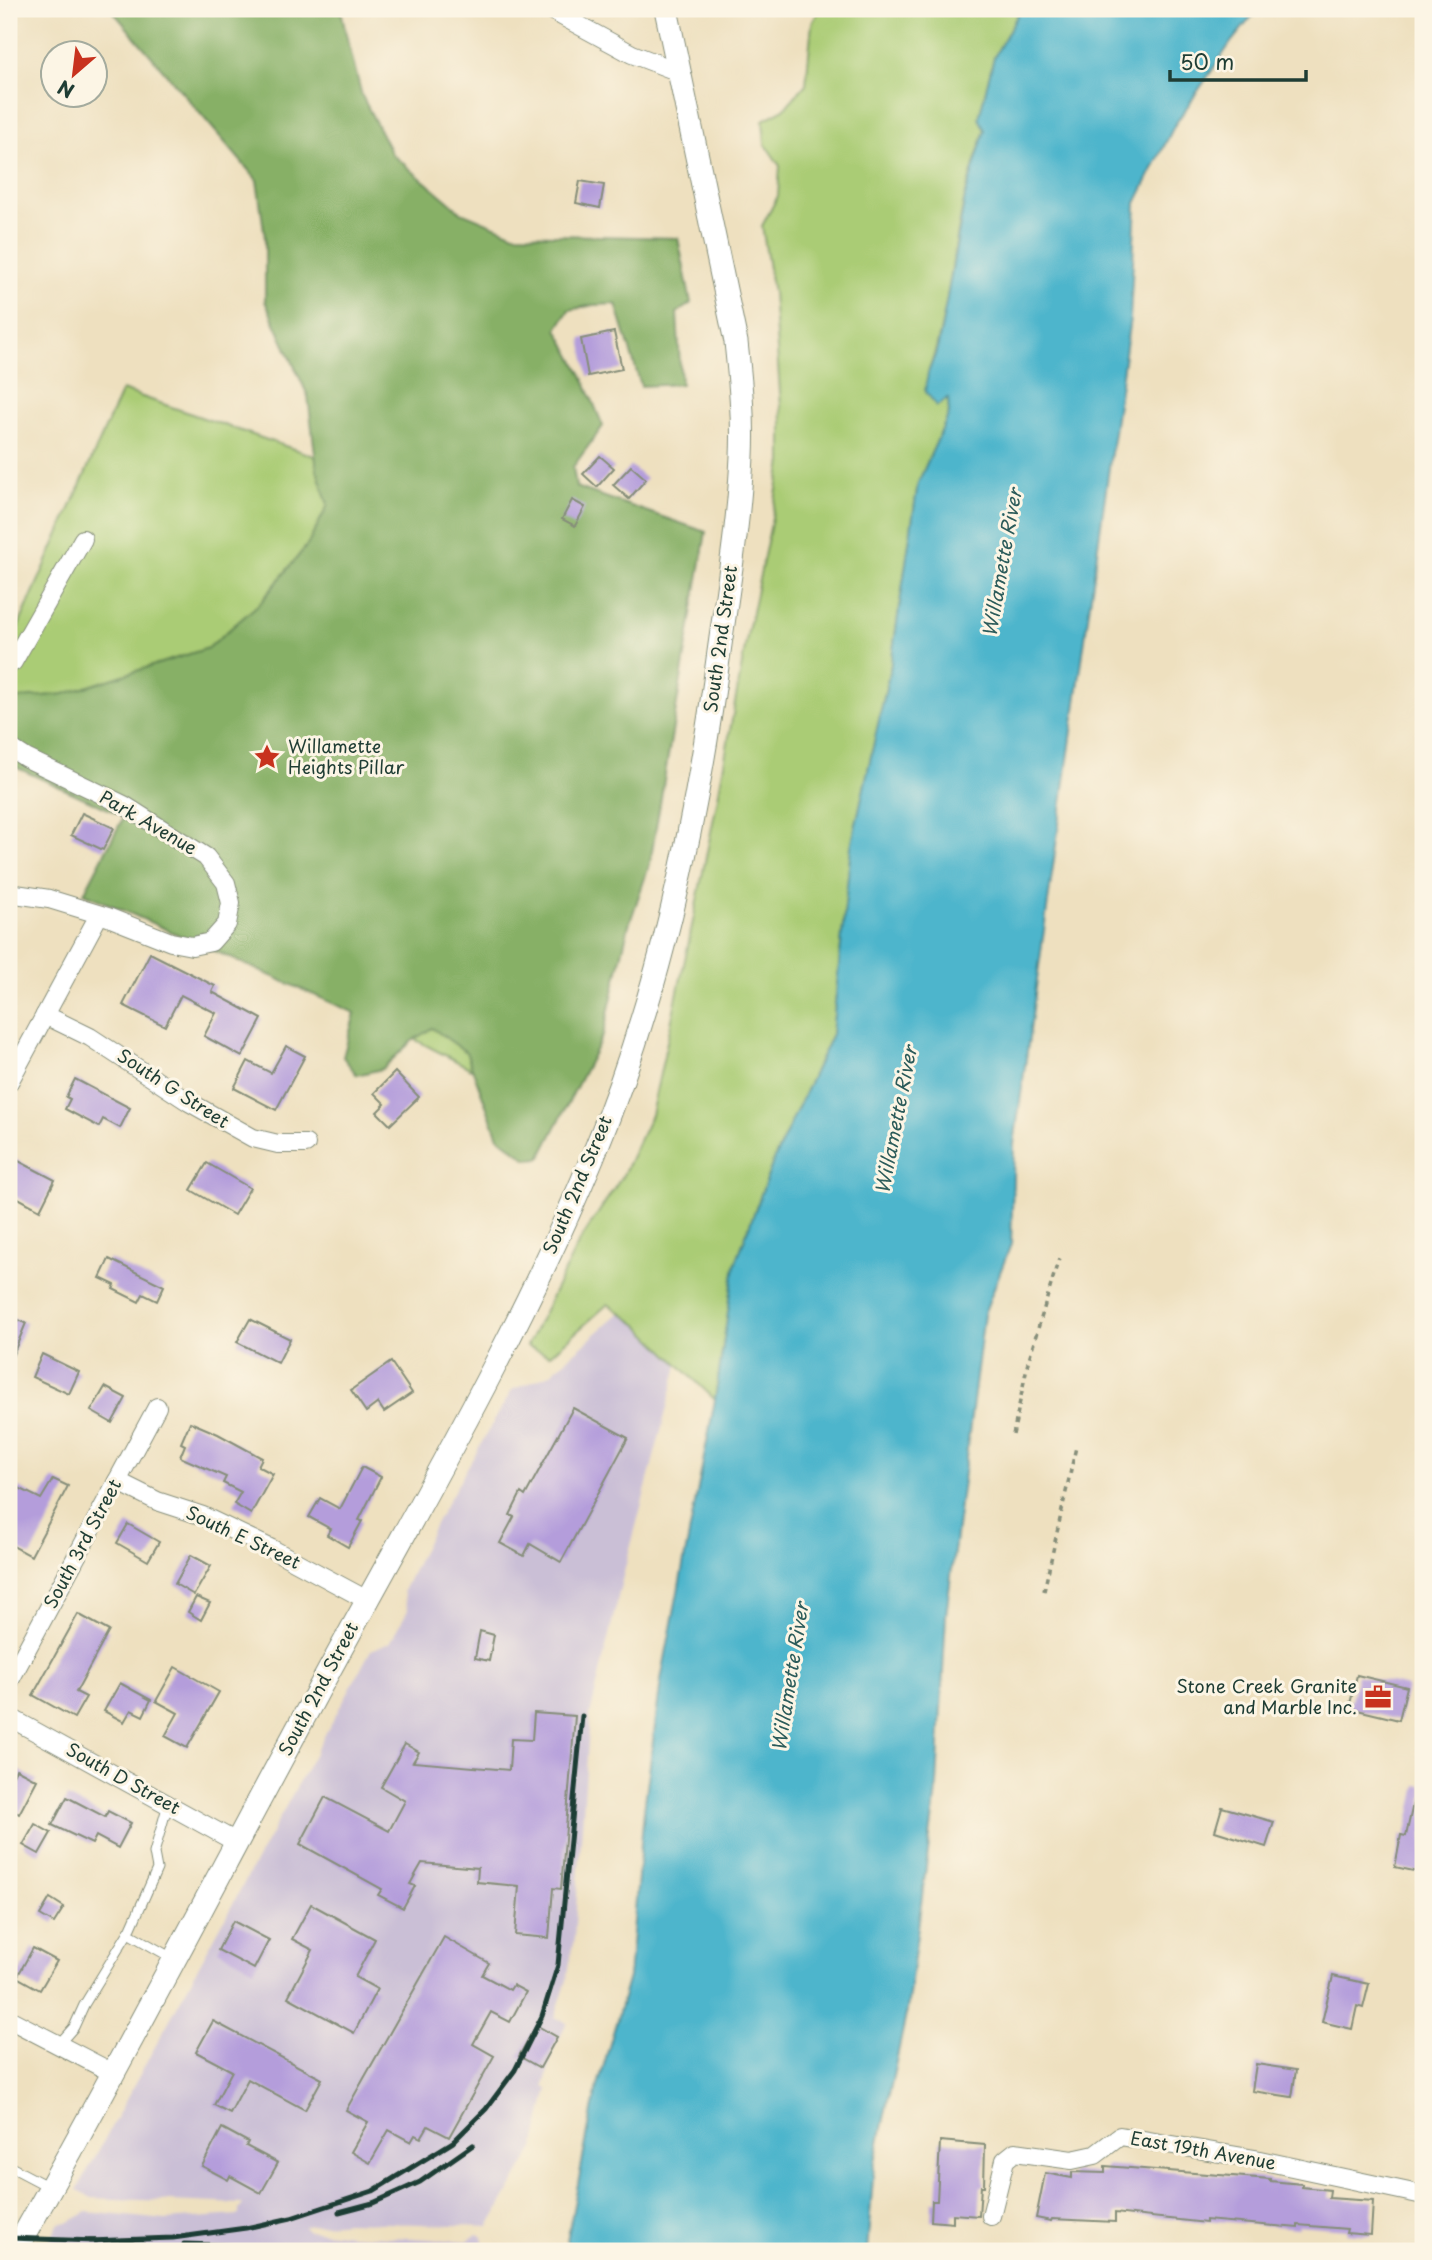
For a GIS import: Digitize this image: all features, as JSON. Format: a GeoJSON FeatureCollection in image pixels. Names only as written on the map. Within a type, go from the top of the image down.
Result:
{"type":"FeatureCollection","features":[{"type":"Feature","properties":{"kind":"street"},"geometry":{"type":"LineString","coordinates":[[549,9],[632,54],[679,72]]}},
{"type":"Feature","properties":{"kind":"street","name":"South 2nd Street"},"geometry":{"type":"LineString","coordinates":[[15,2251],[480,1392],[556,1241],[626,1068],[683,870],[706,747],[737,517],[742,452],[741,390],[736,342],[666,9]]}},
{"type":"Feature","properties":{"kind":"street"},"geometry":{"type":"LineString","coordinates":[[9,664],[13,662],[83,539]]}},
{"type":"Feature","properties":{"kind":"street","name":"Park Avenue"},"geometry":{"type":"LineString","coordinates":[[9,747],[26,758],[124,805],[206,857],[226,883],[231,903],[227,924],[211,942],[192,946],[171,942],[49,899],[9,893]]}},
{"type":"Feature","properties":{"kind":"street"},"geometry":{"type":"LineString","coordinates":[[9,1082],[99,915]]}},
{"type":"Feature","properties":{"kind":"street","name":"South G Street"},"geometry":{"type":"LineString","coordinates":[[45,1015],[101,1044],[189,1102],[253,1138],[278,1144],[306,1144]]}},
{"type":"Feature","properties":{"kind":"street","name":"South 3rd Street"},"geometry":{"type":"LineString","coordinates":[[9,1682],[157,1407]]}},
{"type":"Feature","properties":{"kind":"street","name":"South E Street"},"geometry":{"type":"LineString","coordinates":[[117,1480],[157,1501],[203,1516],[272,1549],[367,1601]]}},
{"type":"Feature","properties":{"kind":"street","name":"South D Street"},"geometry":{"type":"LineString","coordinates":[[9,1717],[236,1842]]}},
{"type":"Feature","properties":{"kind":"street"},"geometry":{"type":"LineString","coordinates":[[9,2019],[113,2073]]}},
{"type":"Feature","properties":{"kind":"street","name":"East 19th Avenue"},"geometry":{"type":"LineString","coordinates":[[991,2216],[1005,2160],[1015,2152],[1072,2160],[1095,2155],[1120,2136],[1255,2159],[1423,2196]]}},
{"type":"Feature","properties":{"kind":"lane"},"geometry":{"type":"LineString","coordinates":[[58,2045],[74,2027],[128,1933],[157,1869],[154,1853],[168,1804]]}},
{"type":"Feature","properties":{"kind":"lane"},"geometry":{"type":"LineString","coordinates":[[128,1933],[174,1959]]}},
{"type":"Feature","properties":{"kind":"lane"},"geometry":{"type":"LineString","coordinates":[[9,2166],[50,2187]]}},
{"type":"Feature","properties":{"kind":"path"},"geometry":{"type":"LineString","coordinates":[[1013,1435],[1028,1362],[1059,1258]]}},
{"type":"Feature","properties":{"kind":"path"},"geometry":{"type":"LineString","coordinates":[[1044,1591],[1076,1447]]}},
{"type":"Feature","properties":{"kind":"shaded area"},"geometry":{"type":"Polygon","coordinates":[[[641,1294],[688,1327],[590,1715],[574,1938],[567,1980],[555,2017],[567,2023],[553,2051],[544,2087],[548,2089],[534,2148],[489,2226],[348,2222],[304,2226],[307,2230],[350,2235],[468,2241],[477,2234],[482,2236],[484,2246],[536,2247],[536,2251],[44,2251],[59,2223],[69,2222],[87,2212],[165,2220],[239,2215],[243,2204],[92,2198],[77,2190],[371,1650],[390,1643],[408,1610],[403,1591],[436,1522],[512,1390],[550,1374],[641,1294]]]}},
{"type":"Feature","properties":{"kind":"green space"},"geometry":{"type":"Polygon","coordinates":[[[111,9],[341,9],[362,96],[392,154],[461,212],[514,234],[678,238],[691,303],[677,313],[681,384],[641,386],[616,304],[569,310],[557,329],[582,375],[603,426],[573,467],[576,487],[706,532],[650,863],[628,928],[603,1035],[540,1158],[527,1159],[498,1137],[466,1052],[432,1028],[412,1041],[382,1069],[357,1075],[343,1057],[355,1013],[84,893],[124,816],[9,764],[9,699],[64,694],[208,648],[261,602],[308,544],[328,505],[317,470],[308,396],[265,301],[265,238],[257,180],[111,9]]]}},
{"type":"Feature","properties":{"kind":"green space"},"geometry":{"type":"Polygon","coordinates":[[[820,9],[1021,9],[994,57],[979,118],[985,129],[965,197],[941,330],[928,373],[948,397],[949,414],[918,483],[890,670],[851,847],[832,1034],[773,1162],[735,1265],[715,1400],[638,1325],[608,1304],[550,1355],[527,1346],[578,1244],[623,1175],[651,1115],[718,797],[782,462],[782,421],[773,293],[762,226],[778,196],[780,166],[765,144],[763,120],[784,109],[806,84],[812,23],[820,9]]]}},
{"type":"Feature","properties":{"kind":"green space"},"geometry":{"type":"Polygon","coordinates":[[[122,390],[675,580],[529,1099],[234,945],[243,879],[9,724],[9,648],[122,390]]]}},
{"type":"Feature","properties":{"kind":"water","name":"Willamette River"},"geometry":{"type":"Polygon","coordinates":[[[1021,9],[1258,9],[1232,41],[1174,126],[1136,203],[1130,318],[1014,1144],[1011,1244],[984,1314],[946,1615],[937,1784],[907,2010],[874,2166],[867,2251],[565,2251],[595,2096],[629,1977],[644,1810],[661,1680],[715,1400],[735,1265],[773,1162],[832,1034],[851,847],[890,670],[918,483],[949,414],[948,398],[937,406],[925,391],[928,373],[937,350],[965,197],[985,130],[979,118],[994,57],[1021,9]]]}},
{"type":"Feature","properties":{"kind":"pier"},"geometry":{"type":"Polygon","coordinates":[[[562,2247],[705,2251],[562,2251],[562,2247]]]}},
{"type":"Feature","properties":{"kind":"building"},"geometry":{"type":"Polygon","coordinates":[[[580,181],[604,185],[600,208],[576,203],[580,181]]]}},
{"type":"Feature","properties":{"kind":"building"},"geometry":{"type":"Polygon","coordinates":[[[614,332],[622,369],[588,376],[581,339],[614,332]]]}},
{"type":"Feature","properties":{"kind":"building"},"geometry":{"type":"Polygon","coordinates":[[[600,456],[614,468],[597,487],[583,474],[600,456]]]}},
{"type":"Feature","properties":{"kind":"building"},"geometry":{"type":"Polygon","coordinates":[[[631,466],[646,479],[629,499],[613,485],[631,466]]]}},
{"type":"Feature","properties":{"kind":"building"},"geometry":{"type":"Polygon","coordinates":[[[572,500],[585,507],[575,526],[562,519],[572,500]]]}},
{"type":"Feature","properties":{"kind":"building"},"geometry":{"type":"Polygon","coordinates":[[[82,813],[114,828],[103,850],[71,835],[82,813]]]}},
{"type":"Feature","properties":{"kind":"building"},"geometry":{"type":"Polygon","coordinates":[[[150,953],[215,986],[212,992],[262,1019],[242,1057],[204,1036],[216,1013],[181,995],[165,1026],[123,1005],[150,953]]]}},
{"type":"Feature","properties":{"kind":"building"},"geometry":{"type":"Polygon","coordinates":[[[286,1046],[305,1056],[276,1110],[234,1088],[248,1061],[271,1073],[286,1046]]]}},
{"type":"Feature","properties":{"kind":"building"},"geometry":{"type":"Polygon","coordinates":[[[395,1072],[419,1097],[390,1125],[377,1112],[385,1104],[374,1093],[395,1072]]]}},
{"type":"Feature","properties":{"kind":"building"},"geometry":{"type":"Polygon","coordinates":[[[75,1079],[130,1108],[120,1128],[103,1119],[99,1127],[65,1109],[70,1099],[66,1097],[75,1079]]]}},
{"type":"Feature","properties":{"kind":"building"},"geometry":{"type":"Polygon","coordinates":[[[9,1156],[55,1180],[40,1210],[9,1193],[9,1156]]]}},
{"type":"Feature","properties":{"kind":"building"},"geometry":{"type":"Polygon","coordinates":[[[207,1163],[250,1188],[234,1215],[191,1190],[207,1163]]]}},
{"type":"Feature","properties":{"kind":"building"},"geometry":{"type":"Polygon","coordinates":[[[109,1259],[164,1286],[157,1301],[143,1294],[139,1302],[113,1289],[115,1285],[100,1278],[109,1259]]]}},
{"type":"Feature","properties":{"kind":"building"},"geometry":{"type":"Polygon","coordinates":[[[9,1316],[26,1323],[9,1364],[9,1316]]]}},
{"type":"Feature","properties":{"kind":"building"},"geometry":{"type":"Polygon","coordinates":[[[250,1319],[290,1339],[278,1363],[237,1342],[250,1319]]]}},
{"type":"Feature","properties":{"kind":"building"},"geometry":{"type":"Polygon","coordinates":[[[42,1354],[79,1372],[69,1394],[32,1377],[42,1354]]]}},
{"type":"Feature","properties":{"kind":"building"},"geometry":{"type":"Polygon","coordinates":[[[391,1362],[412,1393],[384,1412],[378,1403],[366,1412],[351,1390],[391,1362]]]}},
{"type":"Feature","properties":{"kind":"building"},"geometry":{"type":"Polygon","coordinates":[[[105,1387],[126,1398],[112,1423],[91,1411],[105,1387]]]}},
{"type":"Feature","properties":{"kind":"building"},"geometry":{"type":"Polygon","coordinates":[[[573,1408],[628,1438],[561,1562],[530,1544],[524,1556],[500,1543],[514,1517],[510,1515],[521,1493],[525,1496],[573,1408]]]}},
{"type":"Feature","properties":{"kind":"building"},"geometry":{"type":"Polygon","coordinates":[[[190,1422],[262,1458],[258,1466],[273,1474],[251,1514],[234,1504],[241,1492],[223,1483],[226,1477],[180,1457],[185,1445],[181,1443],[190,1422]]]}},
{"type":"Feature","properties":{"kind":"building"},"geometry":{"type":"Polygon","coordinates":[[[362,1467],[381,1477],[348,1547],[327,1535],[331,1529],[309,1517],[320,1498],[340,1509],[362,1467]]]}},
{"type":"Feature","properties":{"kind":"building"},"geometry":{"type":"Polygon","coordinates":[[[53,1479],[68,1486],[31,1556],[9,1544],[9,1507],[19,1488],[41,1499],[53,1479]]]}},
{"type":"Feature","properties":{"kind":"building"},"geometry":{"type":"Polygon","coordinates":[[[128,1524],[159,1542],[148,1561],[117,1543],[128,1524]]]}},
{"type":"Feature","properties":{"kind":"building"},"geometry":{"type":"Polygon","coordinates":[[[191,1555],[211,1566],[194,1595],[175,1584],[191,1555]]]}},
{"type":"Feature","properties":{"kind":"building"},"geometry":{"type":"Polygon","coordinates":[[[196,1597],[210,1603],[201,1620],[188,1612],[196,1597]]]}},
{"type":"Feature","properties":{"kind":"building"},"geometry":{"type":"Polygon","coordinates":[[[78,1614],[109,1631],[76,1692],[86,1697],[74,1718],[33,1695],[78,1614]]]}},
{"type":"Feature","properties":{"kind":"building"},"geometry":{"type":"Polygon","coordinates":[[[480,1631],[494,1635],[489,1661],[475,1658],[480,1631]]]}},
{"type":"Feature","properties":{"kind":"building"},"geometry":{"type":"Polygon","coordinates":[[[175,1667],[219,1692],[187,1748],[165,1736],[178,1713],[156,1701],[175,1667]]]}},
{"type":"Feature","properties":{"kind":"building","name":"Stone Creek Granite and Marble Inc."},"geometry":{"type":"Polygon","coordinates":[[[1357,1675],[1407,1687],[1399,1720],[1349,1708],[1357,1675]]]}},
{"type":"Feature","properties":{"kind":"building"},"geometry":{"type":"Polygon","coordinates":[[[120,1683],[151,1700],[143,1716],[131,1710],[124,1722],[104,1711],[120,1683]]]}},
{"type":"Feature","properties":{"kind":"building"},"geometry":{"type":"Polygon","coordinates":[[[534,1713],[575,1716],[561,1889],[553,1888],[549,1938],[515,1935],[519,1886],[477,1882],[478,1868],[422,1863],[410,1884],[415,1886],[403,1908],[378,1895],[382,1889],[300,1844],[325,1797],[389,1831],[405,1801],[381,1787],[405,1744],[419,1752],[413,1762],[509,1770],[511,1739],[532,1740],[534,1713]]]}},
{"type":"Feature","properties":{"kind":"building"},"geometry":{"type":"Polygon","coordinates":[[[16,1769],[37,1780],[19,1814],[9,1809],[9,1783],[16,1769]]]}},
{"type":"Feature","properties":{"kind":"building"},"geometry":{"type":"Polygon","coordinates":[[[1417,1785],[1423,1786],[1423,1873],[1395,1867],[1401,1835],[1406,1836],[1417,1785]]]}},
{"type":"Feature","properties":{"kind":"building"},"geometry":{"type":"Polygon","coordinates":[[[67,1797],[105,1817],[108,1811],[131,1823],[118,1848],[96,1836],[92,1844],[52,1825],[67,1797]]]}},
{"type":"Feature","properties":{"kind":"building"},"geometry":{"type":"Polygon","coordinates":[[[1222,1807],[1274,1822],[1266,1847],[1215,1831],[1222,1807]]]}},
{"type":"Feature","properties":{"kind":"building"},"geometry":{"type":"Polygon","coordinates":[[[35,1824],[51,1833],[39,1854],[23,1845],[35,1824]]]}},
{"type":"Feature","properties":{"kind":"building"},"geometry":{"type":"Polygon","coordinates":[[[50,1898],[64,1907],[54,1923],[40,1915],[50,1898]]]}},
{"type":"Feature","properties":{"kind":"building"},"geometry":{"type":"Polygon","coordinates":[[[311,1904],[375,1939],[355,1977],[377,1989],[354,2033],[288,1997],[313,1950],[292,1939],[311,1904]]]}},
{"type":"Feature","properties":{"kind":"building"},"geometry":{"type":"Polygon","coordinates":[[[233,1921],[269,1940],[254,1969],[218,1950],[233,1921]]]}},
{"type":"Feature","properties":{"kind":"building"},"geometry":{"type":"Polygon","coordinates":[[[444,1937],[489,1963],[482,1975],[510,1990],[513,1985],[526,1992],[510,2022],[491,2012],[473,2044],[494,2056],[449,2137],[428,2126],[421,2138],[415,2135],[411,2142],[389,2130],[370,2163],[351,2152],[368,2122],[346,2110],[444,1937]]]}},
{"type":"Feature","properties":{"kind":"building"},"geometry":{"type":"Polygon","coordinates":[[[33,1948],[57,1961],[40,1990],[17,1977],[33,1948]]]}},
{"type":"Feature","properties":{"kind":"building"},"geometry":{"type":"Polygon","coordinates":[[[1333,1976],[1369,1984],[1363,2008],[1357,2006],[1352,2029],[1322,2022],[1333,1976]]]}},
{"type":"Feature","properties":{"kind":"building"},"geometry":{"type":"Polygon","coordinates":[[[213,2021],[322,2079],[305,2110],[248,2079],[230,2113],[214,2105],[232,2071],[196,2052],[213,2021]]]}},
{"type":"Feature","properties":{"kind":"building"},"geometry":{"type":"Polygon","coordinates":[[[536,2025],[557,2037],[540,2068],[519,2056],[536,2025]]]}},
{"type":"Feature","properties":{"kind":"building"},"geometry":{"type":"Polygon","coordinates":[[[1256,2064],[1296,2070],[1292,2097],[1252,2091],[1256,2064]]]}},
{"type":"Feature","properties":{"kind":"building"},"geometry":{"type":"Polygon","coordinates":[[[222,2128],[248,2142],[246,2146],[278,2163],[261,2193],[230,2176],[228,2180],[202,2166],[222,2128]]]}},
{"type":"Feature","properties":{"kind":"building"},"geometry":{"type":"Polygon","coordinates":[[[940,2141],[985,2145],[984,2186],[981,2186],[979,2216],[953,2214],[953,2223],[931,2221],[932,2201],[937,2201],[940,2141]]]}},
{"type":"Feature","properties":{"kind":"building"},"geometry":{"type":"Polygon","coordinates":[[[1105,2166],[1270,2179],[1330,2190],[1329,2198],[1373,2201],[1371,2235],[1346,2233],[1347,2229],[1298,2225],[1298,2228],[1206,2220],[1206,2223],[1115,2213],[1115,2222],[1051,2221],[1036,2218],[1045,2173],[1072,2178],[1072,2172],[1105,2173],[1105,2166]]]}},
{"type":"Feature","properties":{"kind":"railway"},"geometry":{"type":"LineString","coordinates":[[89,2241],[173,2238],[246,2228],[291,2218],[373,2191],[453,2142],[486,2109],[515,2070],[542,2016],[558,1965],[582,1716]]}},
{"type":"Feature","properties":{"kind":"railway"},"geometry":{"type":"LineString","coordinates":[[339,2212],[373,2203],[420,2182],[473,2145]]}},
{"type":"Feature","properties":{"kind":"railway"},"geometry":{"type":"LineString","coordinates":[[9,2238],[96,2241]]}},
{"type":"Feature","properties":{"kind":"railway"},"geometry":{"type":"LineString","coordinates":[[184,2244],[405,2251]]}},
{"type":"Feature","properties":{"kind":"railway"},"geometry":{"type":"LineString","coordinates":[[9,2250],[30,2251]]}},
{"type":"Feature","properties":{"kind":"place","name":"Willamette Heights Pillar"},"geometry":{"type":"Point","coordinates":[267,757]}},
{"type":"Feature","properties":{"kind":"place","name":"Stone Creek Granite and Marble Inc."},"geometry":{"type":"Point","coordinates":[1378,1697]}}]}
